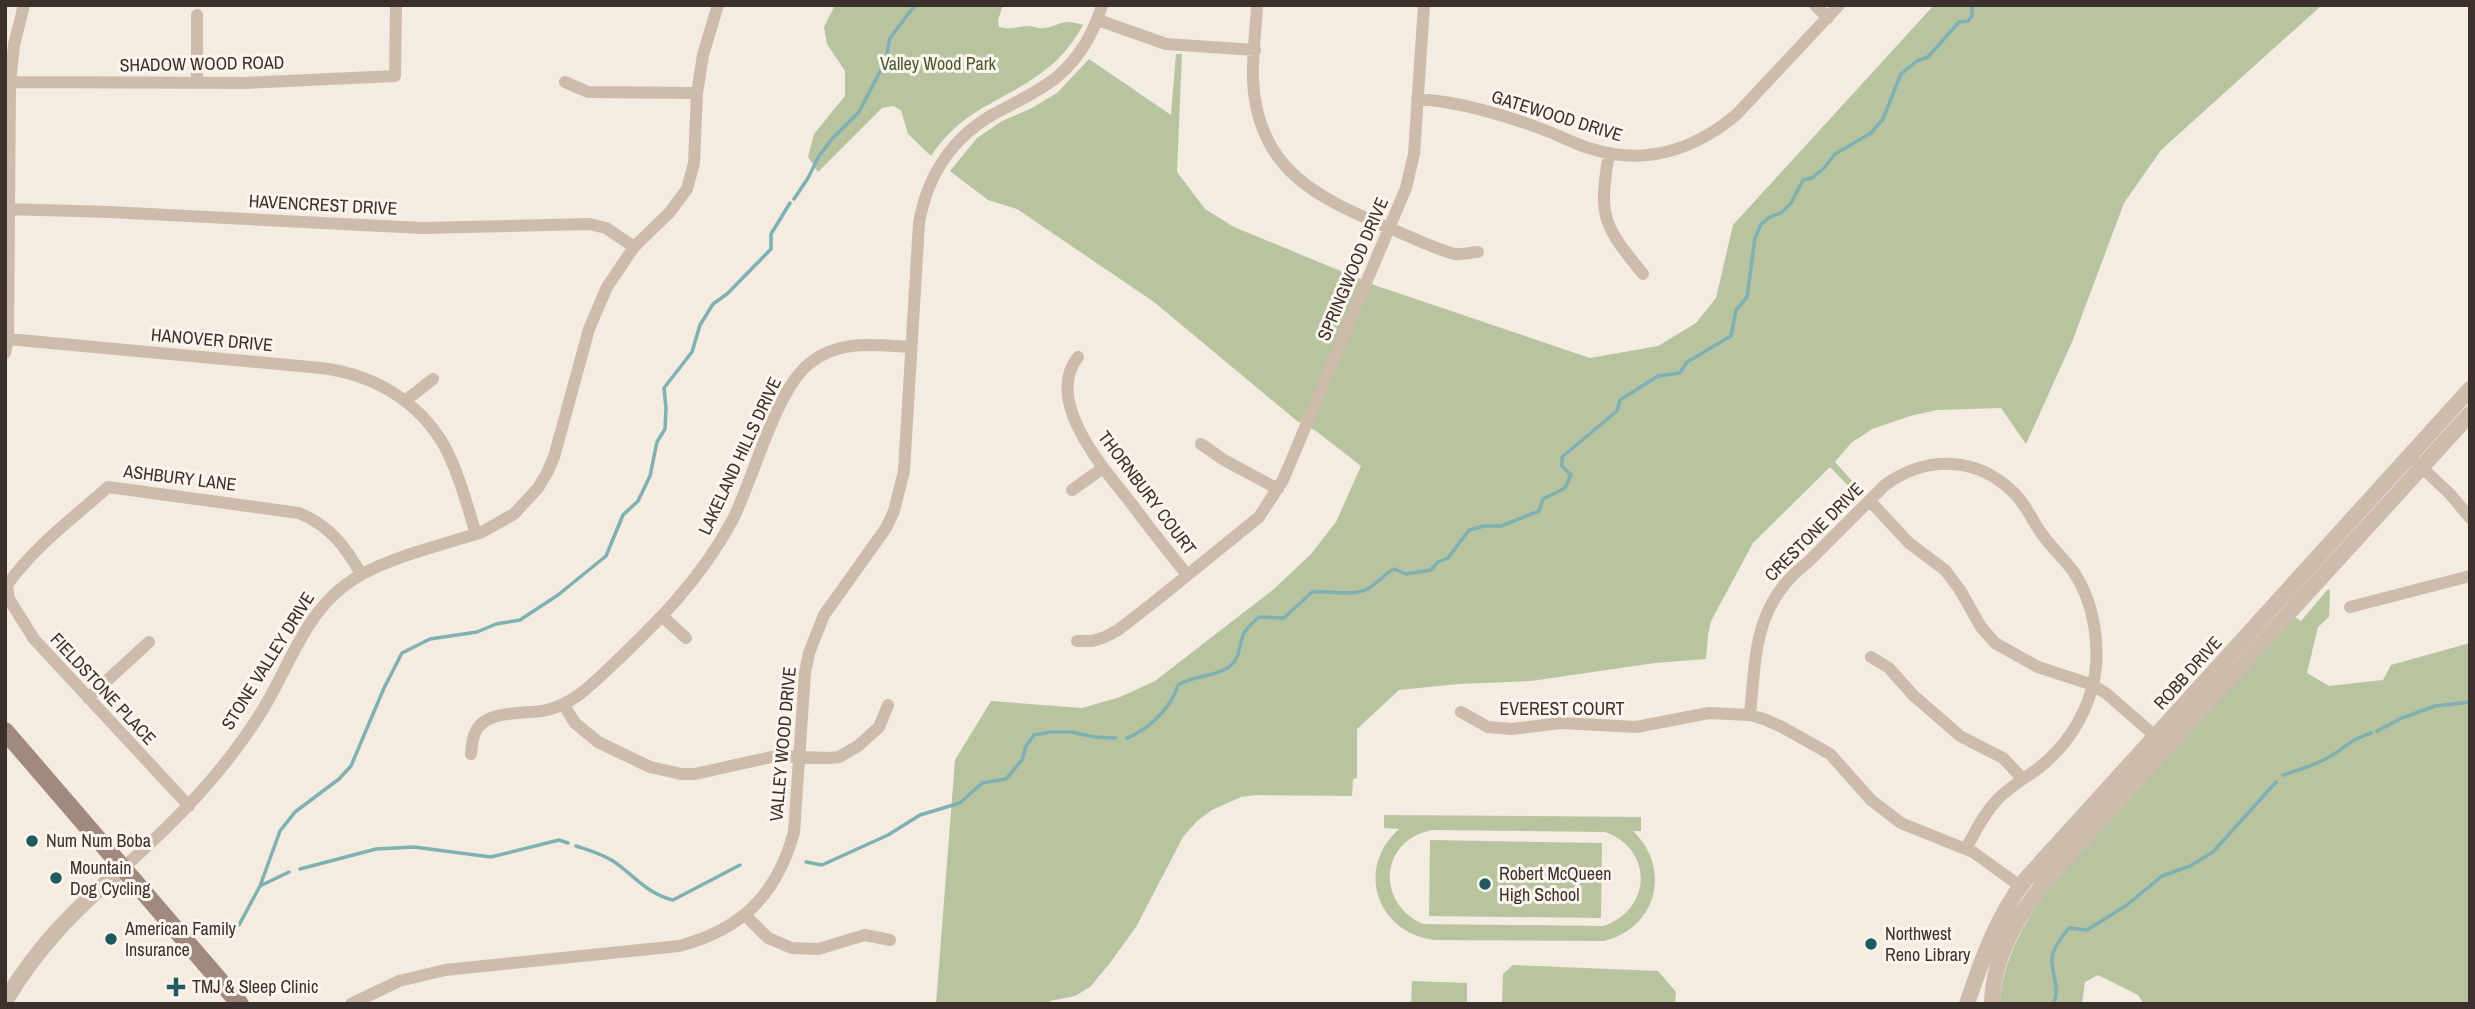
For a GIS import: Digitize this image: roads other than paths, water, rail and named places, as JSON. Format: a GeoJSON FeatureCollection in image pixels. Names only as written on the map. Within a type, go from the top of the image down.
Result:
{"type":"FeatureCollection","features":[{"type":"Feature","properties":{"kind":"main road"},"geometry":{"type":"LineString","coordinates":[[5,731],[240,1004]]}},
{"type":"Feature","properties":{"kind":"street"},"geometry":{"type":"LineString","coordinates":[[5,353],[8,339],[9,82],[14,45],[24,5]]}},
{"type":"Feature","properties":{"kind":"street","name":"SHADOW WOOD ROAD"},"geometry":{"type":"LineString","coordinates":[[9,82],[197,83],[395,76],[396,5]]}},
{"type":"Feature","properties":{"kind":"street","name":"STONE VALLEY DRIVE"},"geometry":{"type":"LineString","coordinates":[[5,1001],[41,947],[86,900],[189,806],[235,751],[260,715],[318,611],[344,585],[361,574],[498,525],[514,514],[538,488],[554,457],[597,308],[613,276],[634,247],[670,212],[687,189],[695,163],[697,93],[703,55],[718,5]]}},
{"type":"Feature","properties":{"kind":"street","name":"VALLEY WOOD DRIVE"},"geometry":{"type":"LineString","coordinates":[[351,1004],[398,981],[445,970],[679,946],[716,934],[745,915],[771,887],[789,851],[796,815],[805,673],[815,633],[835,597],[876,545],[886,528],[900,491],[904,471],[919,223],[928,188],[946,156],[972,129],[1058,76],[1083,48],[1098,20],[1102,5]]}},
{"type":"Feature","properties":{"kind":"street"},"geometry":{"type":"LineString","coordinates":[[1257,5],[1253,79],[1259,116],[1265,134],[1284,165],[1311,190],[1328,201],[1456,254],[1478,252]]}},
{"type":"Feature","properties":{"kind":"street","name":"SPRINGWOOD DRIVE"},"geometry":{"type":"LineString","coordinates":[[1249,525],[1259,517],[1278,489],[1390,228],[1410,171],[1414,154],[1424,5]]}},
{"type":"Feature","properties":{"kind":"street"},"geometry":{"type":"LineString","coordinates":[[1815,5],[1828,18]]}},
{"type":"Feature","properties":{"kind":"street","name":"GATEWOOD DRIVE"},"geometry":{"type":"LineString","coordinates":[[1417,99],[1449,102],[1475,109],[1545,130],[1609,154],[1656,155],[1703,139],[1737,114],[1839,5]]}},
{"type":"Feature","properties":{"kind":"street"},"geometry":{"type":"LineString","coordinates":[[197,15],[197,83]]}},
{"type":"Feature","properties":{"kind":"street"},"geometry":{"type":"LineString","coordinates":[[1098,20],[1166,44],[1255,50]]}},
{"type":"Feature","properties":{"kind":"street"},"geometry":{"type":"LineString","coordinates":[[565,82],[588,92],[697,93]]}},
{"type":"Feature","properties":{"kind":"street"},"geometry":{"type":"LineString","coordinates":[[1609,154],[1603,186],[1605,216],[1618,243],[1643,274]]}},
{"type":"Feature","properties":{"kind":"street","name":"HAVENCREST DRIVE"},"geometry":{"type":"LineString","coordinates":[[7,209],[433,228],[589,224],[606,228],[634,247]]}},
{"type":"Feature","properties":{"kind":"street","name":"HANOVER DRIVE"},"geometry":{"type":"LineString","coordinates":[[8,339],[334,369],[372,381],[405,401],[421,415],[444,446],[453,464],[477,534]]}},
{"type":"Feature","properties":{"kind":"street","name":"LAKELAND HILLS DRIVE"},"geometry":{"type":"LineString","coordinates":[[471,754],[475,732],[492,718],[563,704],[588,688],[663,617],[699,574],[732,520],[783,398],[798,374],[819,356],[845,346],[911,347]]}},
{"type":"Feature","properties":{"kind":"street","name":"THORNBURY COURT"},"geometry":{"type":"LineString","coordinates":[[1078,357],[1067,377],[1069,399],[1077,426],[1091,453],[1187,575],[1249,525]]}},
{"type":"Feature","properties":{"kind":"street"},"geometry":{"type":"LineString","coordinates":[[405,401],[433,379]]}},
{"type":"Feature","properties":{"kind":"street","name":"ROBB DRIVE"},"geometry":{"type":"LineString","coordinates":[[1967,1004],[1988,944],[2020,886],[2162,742],[2416,462],[2470,390]]}},
{"type":"Feature","properties":{"kind":"street","name":"ROBB DRIVE"},"geometry":{"type":"LineString","coordinates":[[2416,462],[2470,414]]}},
{"type":"Feature","properties":{"kind":"street"},"geometry":{"type":"LineString","coordinates":[[1201,444],[1224,460],[1278,489]]}},
{"type":"Feature","properties":{"kind":"street"},"geometry":{"type":"LineString","coordinates":[[2416,462],[2450,494],[2470,518]]}},
{"type":"Feature","properties":{"kind":"street","name":"CRESTONE DRIVE"},"geometry":{"type":"LineString","coordinates":[[1750,715],[1759,633],[1770,604],[1795,572],[1870,501],[1899,476],[1917,467],[1931,464],[1965,465],[2003,484],[2020,500],[2042,534],[2073,572],[2089,603],[2094,631],[2093,685]]}},
{"type":"Feature","properties":{"kind":"street"},"geometry":{"type":"LineString","coordinates":[[1072,490],[1103,468]]}},
{"type":"Feature","properties":{"kind":"street","name":"ASHBURY LANE"},"geometry":{"type":"LineString","coordinates":[[7,585],[32,554],[108,487],[299,513],[313,519],[337,537],[348,550],[361,574]]}},
{"type":"Feature","properties":{"kind":"street"},"geometry":{"type":"LineString","coordinates":[[1870,501],[1909,543],[1945,570],[1981,627],[1995,643],[2038,667],[2093,685],[2162,742]]}},
{"type":"Feature","properties":{"kind":"street"},"geometry":{"type":"LineString","coordinates":[[1077,641],[1092,641],[1118,630],[1187,575]]}},
{"type":"Feature","properties":{"kind":"street"},"geometry":{"type":"LineString","coordinates":[[2350,607],[2470,576]]}},
{"type":"Feature","properties":{"kind":"street","name":"FIELDSTONE PLACE"},"geometry":{"type":"LineString","coordinates":[[7,585],[9,599],[34,639],[189,806]]}},
{"type":"Feature","properties":{"kind":"street"},"geometry":{"type":"LineString","coordinates":[[663,617],[686,638]]}},
{"type":"Feature","properties":{"kind":"street"},"geometry":{"type":"LineString","coordinates":[[88,698],[149,642]]}},
{"type":"Feature","properties":{"kind":"street"},"geometry":{"type":"LineString","coordinates":[[1871,657],[1889,668],[1913,695],[1960,736],[1969,743],[2003,758],[2023,779]]}},
{"type":"Feature","properties":{"kind":"street"},"geometry":{"type":"LineString","coordinates":[[1966,848],[1995,802],[2047,761],[2067,740],[2086,706],[2093,685]]}},
{"type":"Feature","properties":{"kind":"street"},"geometry":{"type":"LineString","coordinates":[[563,704],[575,723],[598,742],[665,772],[695,774],[769,757],[829,758],[849,752],[879,727],[888,705]]}},
{"type":"Feature","properties":{"kind":"street","name":"EVEREST COURT"},"geometry":{"type":"LineString","coordinates":[[1461,712],[1488,727],[1512,729],[1561,723],[1636,727],[1709,713],[1750,715],[1783,727],[1830,754],[1871,800],[1901,823],[1966,848],[2020,886]]}},
{"type":"Feature","properties":{"kind":"street","name":"ROBB DRIVE"},"geometry":{"type":"LineString","coordinates":[[1992,1004],[1997,967],[2011,932],[2028,904],[2162,742]]}},
{"type":"Feature","properties":{"kind":"street"},"geometry":{"type":"LineString","coordinates":[[745,915],[768,938],[792,948],[818,949],[865,935],[890,940]]}},
{"type":"Feature","properties":{"kind":"waterway"},"geometry":{"type":"LineString","coordinates":[[886,58],[890,38],[915,5]]}},
{"type":"Feature","properties":{"kind":"waterway"},"geometry":{"type":"LineString","coordinates":[[1127,738],[1158,717],[1178,685],[1229,667],[1237,656],[1244,633],[1259,617],[1284,618],[1312,592],[1360,591],[1371,587],[1394,569],[1406,574],[1431,570],[1438,562],[1448,558],[1469,530],[1484,526],[1501,526],[1539,511],[1543,499],[1565,488],[1571,475],[1562,466],[1562,457],[1617,411],[1620,400],[1658,376],[1680,373],[1687,362],[1731,336],[1736,310],[1747,297],[1755,238],[1761,224],[1781,213],[1791,203],[1803,180],[1812,178],[1835,154],[1871,133],[1883,119],[1901,74],[1917,61],[1928,57],[1959,22],[1968,21],[1972,16],[1972,5]]}},
{"type":"Feature","properties":{"kind":"waterway"},"geometry":{"type":"LineString","coordinates":[[794,199],[819,156],[859,112],[884,64]]}},
{"type":"Feature","properties":{"kind":"waterway"},"geometry":{"type":"LineString","coordinates":[[260,886],[280,831],[295,812],[339,779],[351,766],[402,653],[430,639],[477,632],[496,624],[520,620],[558,595],[606,556],[623,515],[638,501],[650,476],[657,442],[665,429],[664,388],[692,352],[700,325],[713,304],[727,294],[771,249],[771,234],[790,203]]}},
{"type":"Feature","properties":{"kind":"waterway"},"geometry":{"type":"LineString","coordinates":[[2377,731],[2435,706],[2470,702]]}},
{"type":"Feature","properties":{"kind":"waterway"},"geometry":{"type":"LineString","coordinates":[[806,862],[822,865],[888,835],[920,815],[960,803],[982,783],[1006,779],[1022,760],[1026,746],[1034,735],[1071,732],[1116,738]]}},
{"type":"Feature","properties":{"kind":"waterway"},"geometry":{"type":"LineString","coordinates":[[2283,775],[2319,762],[2354,740],[2371,733]]}},
{"type":"Feature","properties":{"kind":"waterway"},"geometry":{"type":"LineString","coordinates":[[2053,1004],[2056,993],[2053,954],[2069,928],[2087,930],[2127,905],[2162,876],[2190,866],[2213,852],[2276,782]]}},
{"type":"Feature","properties":{"kind":"waterway"},"geometry":{"type":"LineString","coordinates":[[300,869],[376,849],[414,847],[491,857],[559,840],[568,843]]}},
{"type":"Feature","properties":{"kind":"waterway"},"geometry":{"type":"LineString","coordinates":[[576,846],[609,859],[648,889],[673,900],[740,865]]}},
{"type":"Feature","properties":{"kind":"waterway"},"geometry":{"type":"LineString","coordinates":[[239,925],[260,886],[289,872]]}},
{"type":"Feature","properties":{"kind":"place","name":"Num Num Boba"},"geometry":{"type":"Point","coordinates":[32,841]}},
{"type":"Feature","properties":{"kind":"place","name":"Mountain Dog Cycling"},"geometry":{"type":"Point","coordinates":[56,878]}},
{"type":"Feature","properties":{"kind":"place","name":"Robert McQueen High School"},"geometry":{"type":"Point","coordinates":[1485,884]}},
{"type":"Feature","properties":{"kind":"place","name":"American Family Insurance"},"geometry":{"type":"Point","coordinates":[111,939]}},
{"type":"Feature","properties":{"kind":"place","name":"Northwest Reno Library"},"geometry":{"type":"Point","coordinates":[1871,944]}},
{"type":"Feature","properties":{"kind":"place","name":"TMJ & Sleep Clinic"},"geometry":{"type":"Point","coordinates":[176,987]}},
{"type":"Feature","properties":{"kind":"park label","name":"Valley Wood Park"},"geometry":{"type":"Point","coordinates":[938,64]}}]}
